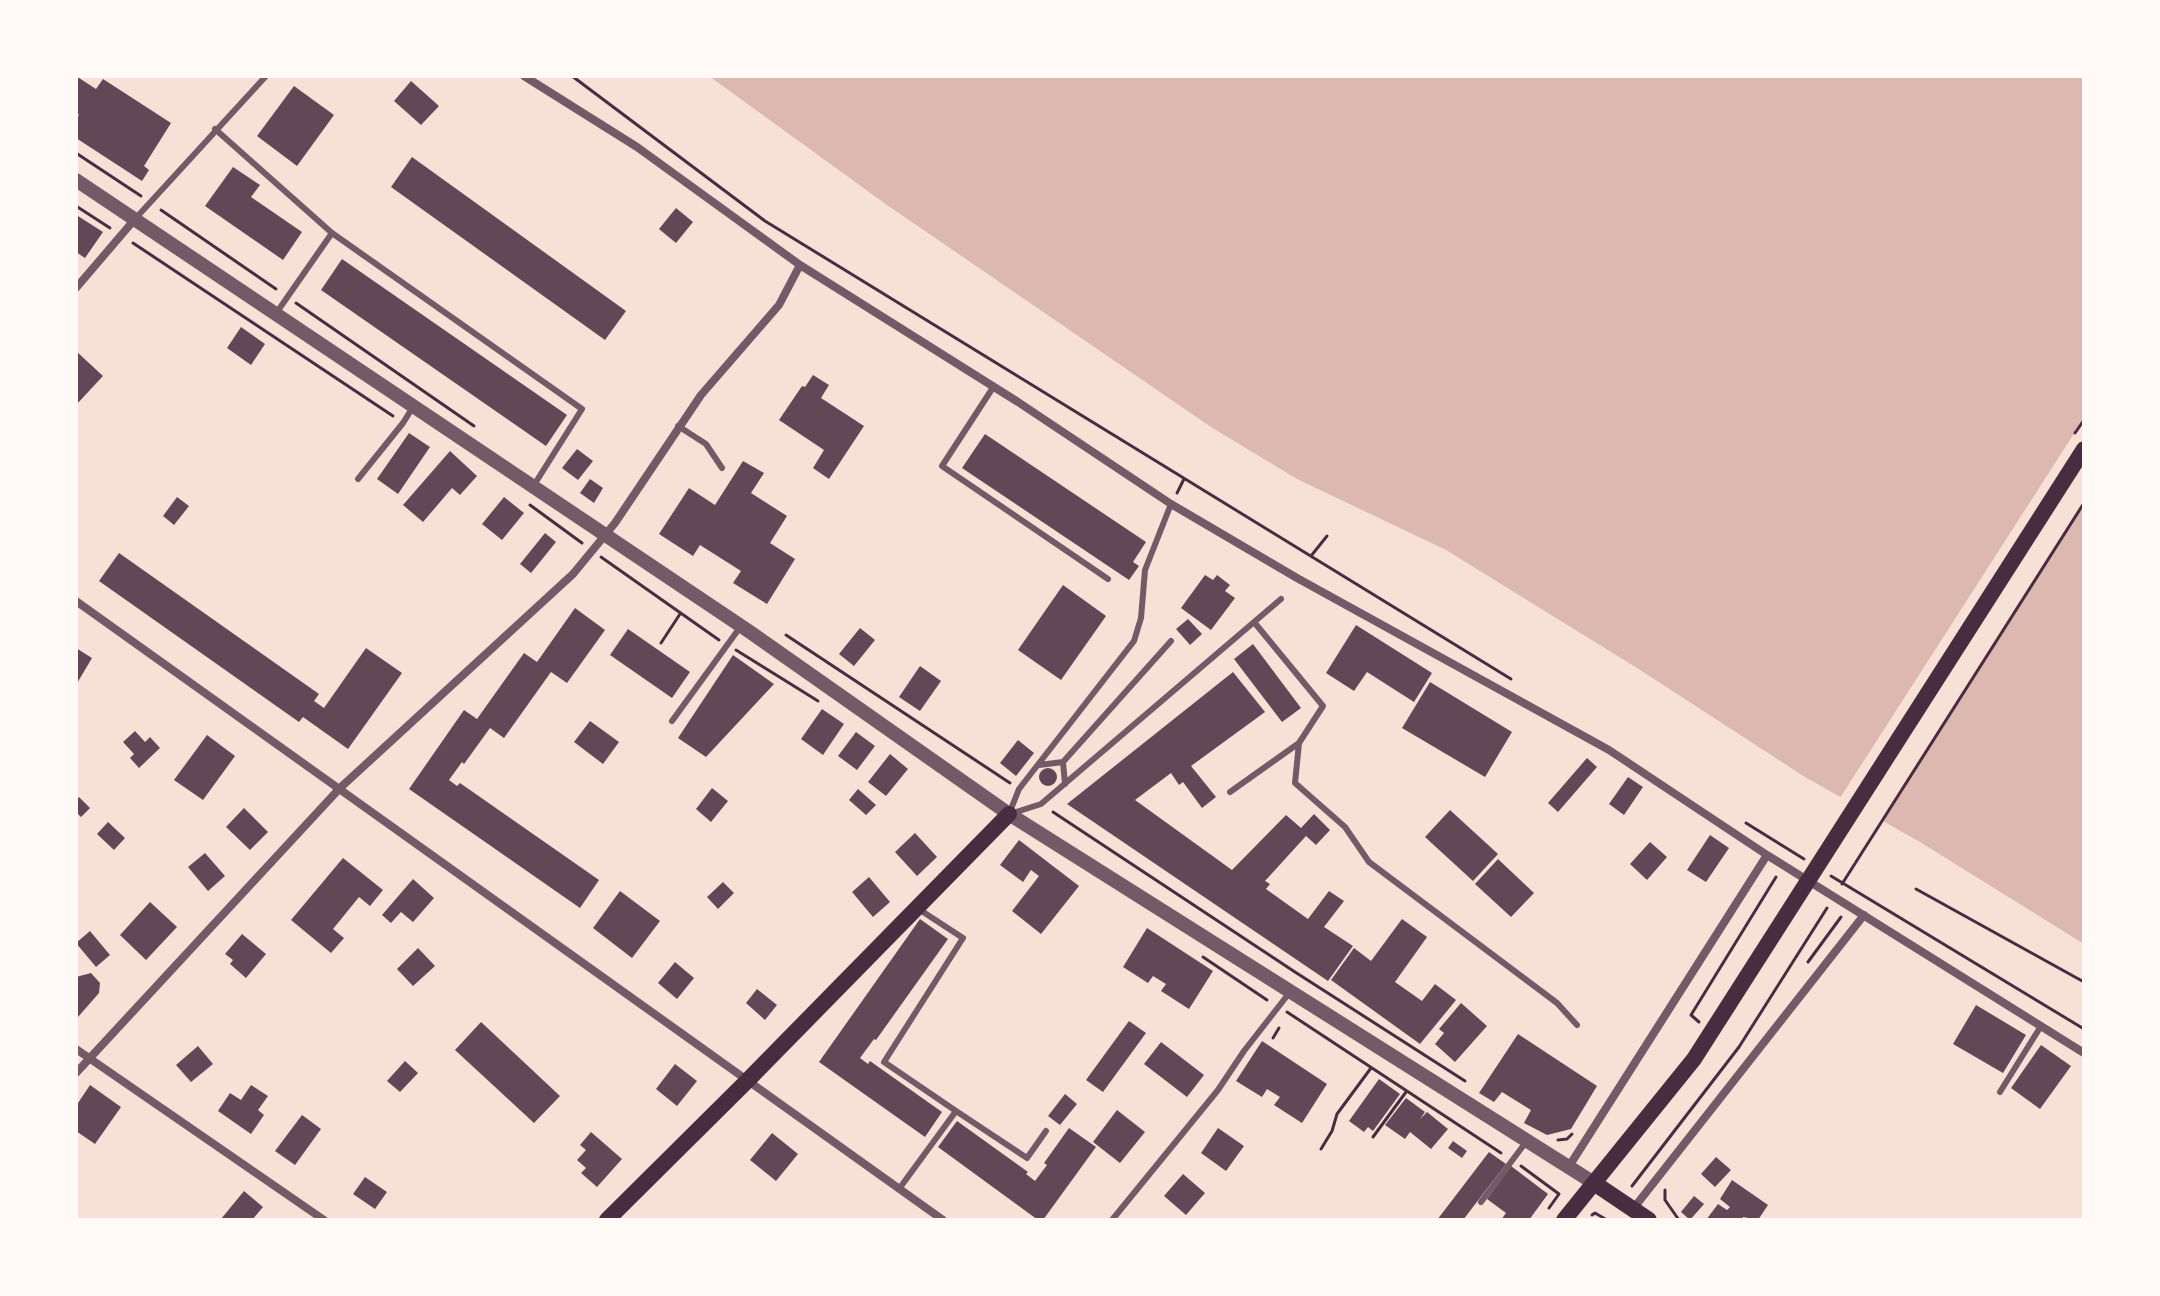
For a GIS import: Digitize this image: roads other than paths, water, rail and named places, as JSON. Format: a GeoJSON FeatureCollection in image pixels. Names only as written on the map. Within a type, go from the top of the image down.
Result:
{"type":"FeatureCollection","features":[{"type":"Feature","properties":{"kind":"main road"},"geometry":{"type":"LineString","coordinates":[[1564,1220],[1694,1059],[2084,449]]}},
{"type":"Feature","properties":{"kind":"main road"},"geometry":{"type":"LineString","coordinates":[[607,1220],[1009,814]]}},
{"type":"Feature","properties":{"kind":"main road"},"geometry":{"type":"LineString","coordinates":[[1594,1183],[1649,1220]]}},
{"type":"Feature","properties":{"kind":"street"},"geometry":{"type":"LineString","coordinates":[[524,76],[637,147],[800,265],[994,386],[1171,504],[1297,578],[1609,750],[1767,855],[2084,1053]]}},
{"type":"Feature","properties":{"kind":"street"},"geometry":{"type":"LineString","coordinates":[[76,180],[741,626],[1009,814],[1594,1183]]}},
{"type":"Feature","properties":{"kind":"street"},"geometry":{"type":"LineString","coordinates":[[76,288],[135,219]]}},
{"type":"Feature","properties":{"kind":"street"},"geometry":{"type":"LineString","coordinates":[[76,1073],[340,788],[573,574],[604,537],[701,395],[779,305],[800,265]]}},
{"type":"Feature","properties":{"kind":"street"},"geometry":{"type":"LineString","coordinates":[[76,601],[943,1220]]}},
{"type":"Feature","properties":{"kind":"street"},"geometry":{"type":"LineString","coordinates":[[1568,1168],[1767,855]]}},
{"type":"Feature","properties":{"kind":"street"},"geometry":{"type":"LineString","coordinates":[[1633,1209],[1864,915]]}},
{"type":"Feature","properties":{"kind":"street"},"geometry":{"type":"LineString","coordinates":[[76,1049],[324,1220]]}},
{"type":"Feature","properties":{"kind":"lane"},"geometry":{"type":"LineString","coordinates":[[135,219],[266,76]]}},
{"type":"Feature","properties":{"kind":"lane"},"geometry":{"type":"LineString","coordinates":[[215,129],[332,233],[582,409],[532,488]]}},
{"type":"Feature","properties":{"kind":"lane"},"geometry":{"type":"LineString","coordinates":[[275,314],[332,233]]}},
{"type":"Feature","properties":{"kind":"lane"},"geometry":{"type":"LineString","coordinates":[[994,386],[942,466],[1108,579]]}},
{"type":"Feature","properties":{"kind":"lane"},"geometry":{"type":"LineString","coordinates":[[358,479],[413,407]]}},
{"type":"Feature","properties":{"kind":"lane"},"geometry":{"type":"LineString","coordinates":[[678,426],[706,444],[722,468]]}},
{"type":"Feature","properties":{"kind":"lane"},"geometry":{"type":"LineString","coordinates":[[1009,814],[1019,789],[1134,641],[1141,618],[1145,570],[1171,504]]}},
{"type":"Feature","properties":{"kind":"lane"},"geometry":{"type":"LineString","coordinates":[[1009,814],[1041,804],[1281,599]]}},
{"type":"Feature","properties":{"kind":"lane"},"geometry":{"type":"LineString","coordinates":[[1230,792],[1299,743],[1323,706],[1254,622]]}},
{"type":"Feature","properties":{"kind":"lane"},"geometry":{"type":"LineString","coordinates":[[672,721],[741,626]]}},
{"type":"Feature","properties":{"kind":"lane"},"geometry":{"type":"LineString","coordinates":[[1038,765],[1063,762],[1171,641]]}},
{"type":"Feature","properties":{"kind":"lane"},"geometry":{"type":"LineString","coordinates":[[1299,743],[1295,783],[1345,827],[1369,862],[1557,1003],[1577,1025]]}},
{"type":"Feature","properties":{"kind":"lane"},"geometry":{"type":"LineString","coordinates":[[1063,762],[1065,784]]}},
{"type":"Feature","properties":{"kind":"lane"},"geometry":{"type":"LineString","coordinates":[[917,908],[963,938],[884,1062],[1027,1158],[1046,1131]]}},
{"type":"Feature","properties":{"kind":"lane"},"geometry":{"type":"LineString","coordinates":[[1112,1220],[1218,1090],[1290,992]]}},
{"type":"Feature","properties":{"kind":"lane"},"geometry":{"type":"LineString","coordinates":[[2000,1092],[2041,1026]]}},
{"type":"Feature","properties":{"kind":"lane"},"geometry":{"type":"LineString","coordinates":[[899,1189],[956,1111]]}},
{"type":"Feature","properties":{"kind":"lane"},"geometry":{"type":"LineString","coordinates":[[1481,1202],[1526,1142]]}}]}
